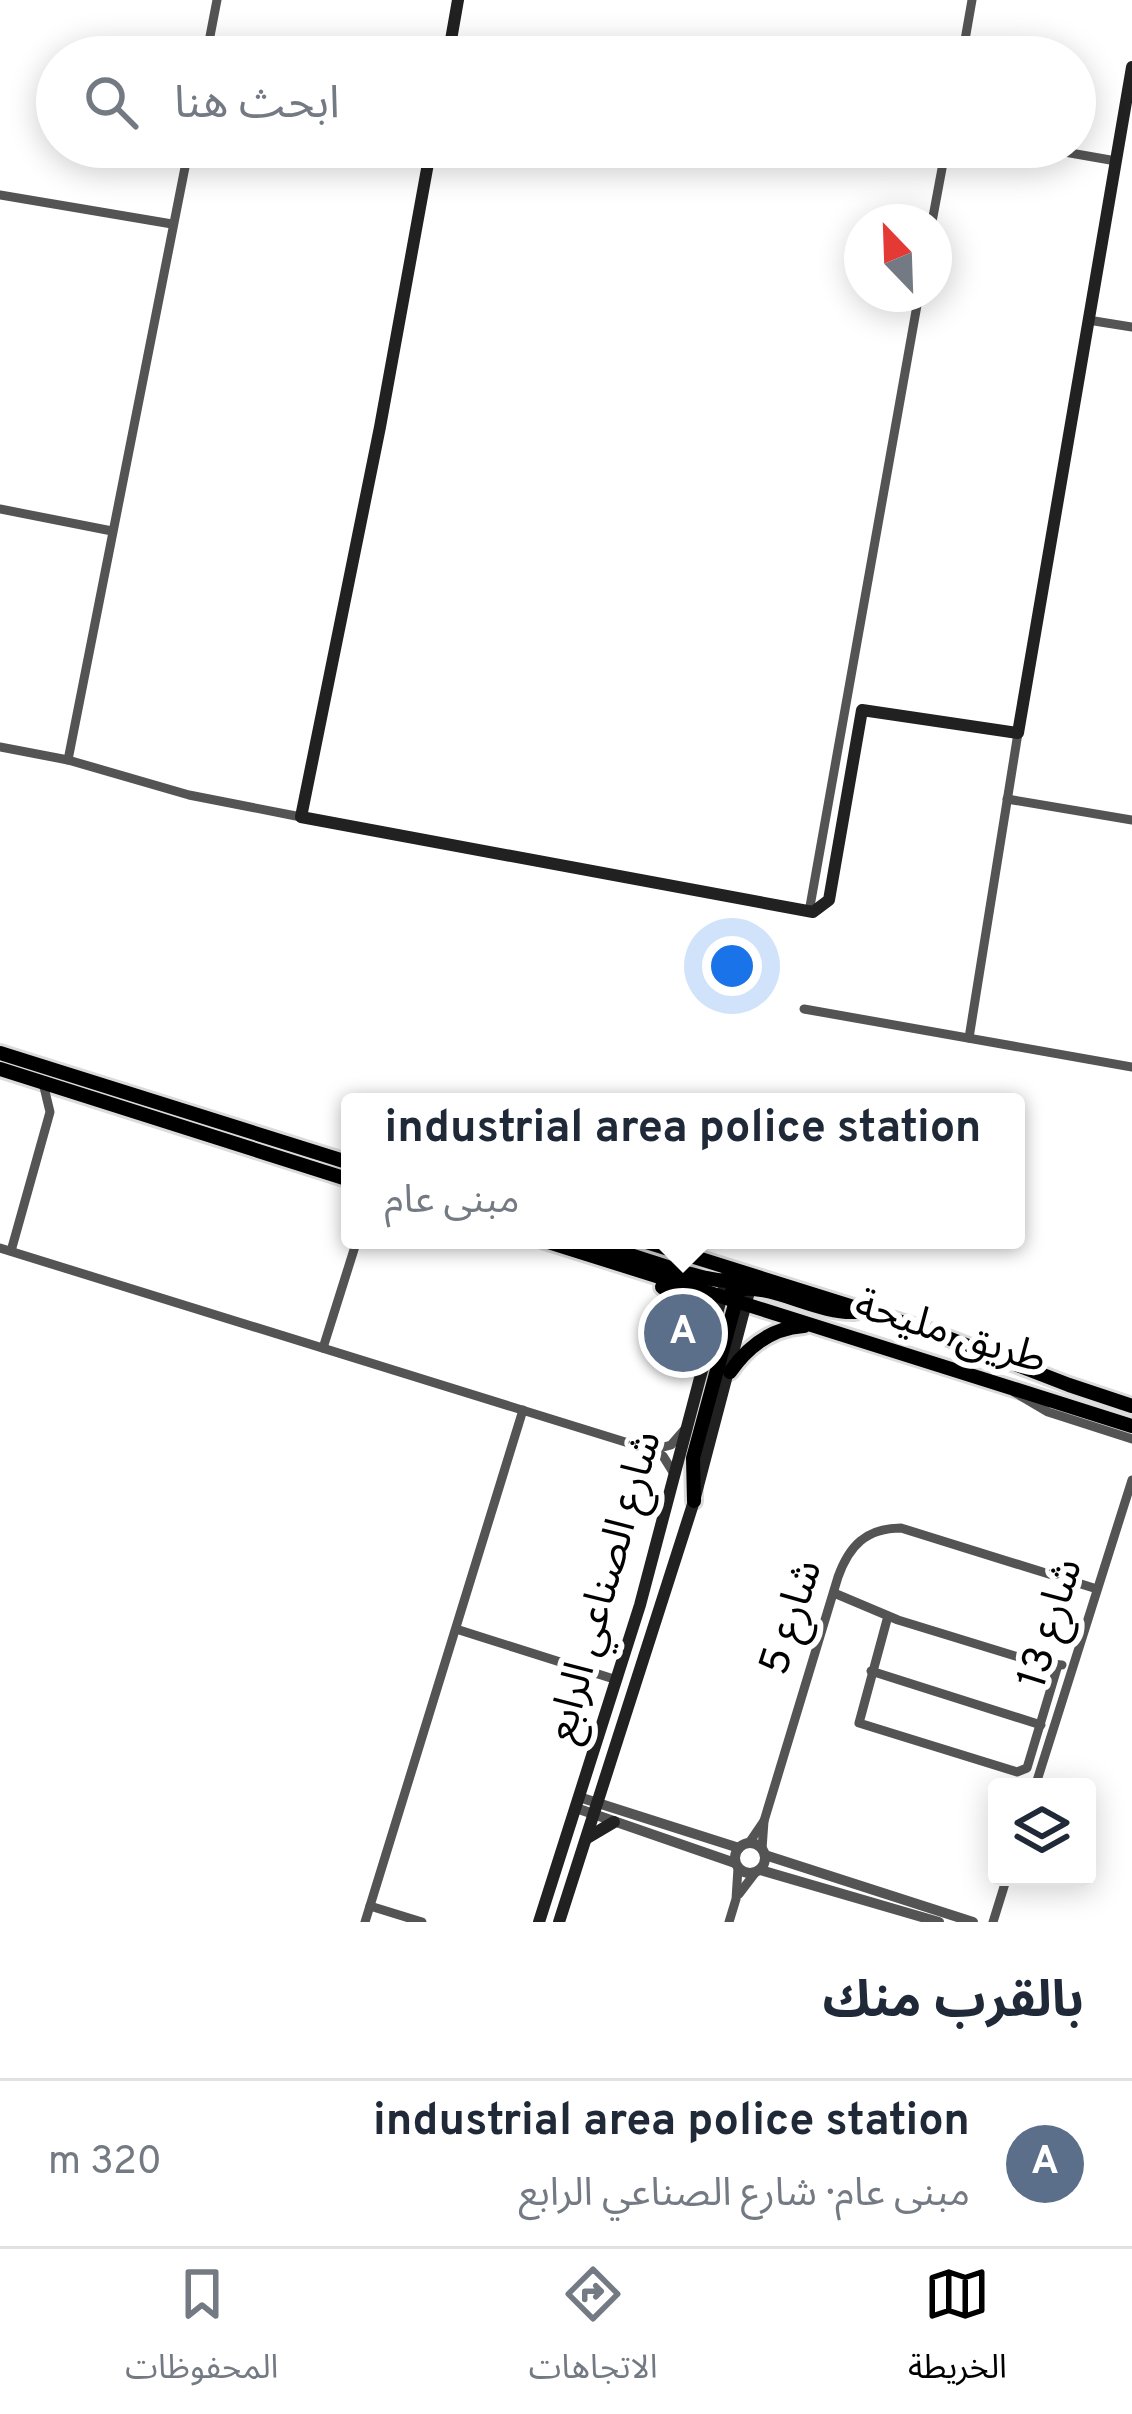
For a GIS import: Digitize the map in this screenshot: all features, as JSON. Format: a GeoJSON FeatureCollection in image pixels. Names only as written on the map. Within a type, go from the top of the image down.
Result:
{"type":"FeatureCollection","features":[{"type":"Feature","properties":{"kind":"main road"},"geometry":{"type":"LineString","coordinates":[[451,36],[458,0]]}},
{"type":"Feature","properties":{"kind":"main road"},"geometry":{"type":"LineString","coordinates":[[427,168],[301,818],[809,912],[824,908],[830,898],[862,710],[1018,733],[1132,67]]}},
{"type":"Feature","properties":{"kind":"main road"},"geometry":{"type":"LineString","coordinates":[[0,1053],[341,1160]]}},
{"type":"Feature","properties":{"kind":"main road"},"geometry":{"type":"LineString","coordinates":[[0,1069],[341,1177]]}},
{"type":"Feature","properties":{"kind":"main road","name":"طريق مليحة"},"geometry":{"type":"LineString","coordinates":[[570,1249],[632,1269],[863,1312],[956,1340],[1132,1406]]}},
{"type":"Feature","properties":{"kind":"main road"},"geometry":{"type":"LineString","coordinates":[[616,1249],[738,1286],[693,1458],[694,1501]]}},
{"type":"Feature","properties":{"kind":"main road","name":"طريق مليحة"},"geometry":{"type":"LineString","coordinates":[[659,1249],[812,1325],[1132,1426]]}},
{"type":"Feature","properties":{"kind":"main road"},"geometry":{"type":"LineString","coordinates":[[632,1269],[692,1303],[710,1344]]}},
{"type":"Feature","properties":{"kind":"main road","name":"شارع الصناعي الرابع"},"geometry":{"type":"LineString","coordinates":[[539,1922],[617,1680],[710,1344],[738,1286]]}},
{"type":"Feature","properties":{"kind":"main road","name":"شارع الصناعي الرابع"},"geometry":{"type":"LineString","coordinates":[[559,1922],[694,1501],[730,1372],[738,1286]]}},
{"type":"Feature","properties":{"kind":"main road"},"geometry":{"type":"LineString","coordinates":[[730,1372],[761,1339],[812,1325]]}},
{"type":"Feature","properties":{"kind":"main road"},"geometry":{"type":"LineString","coordinates":[[583,1844],[596,1830],[614,1822]]}},
{"type":"Feature","properties":{"kind":"street"},"geometry":{"type":"LineString","coordinates":[[210,36],[217,0]]}},
{"type":"Feature","properties":{"kind":"street"},"geometry":{"type":"LineString","coordinates":[[966,36],[972,0]]}},
{"type":"Feature","properties":{"kind":"street"},"geometry":{"type":"LineString","coordinates":[[1096,158],[1116,161]]}},
{"type":"Feature","properties":{"kind":"street"},"geometry":{"type":"LineString","coordinates":[[68,760],[184,168]]}},
{"type":"Feature","properties":{"kind":"street"},"geometry":{"type":"LineString","coordinates":[[935,204],[942,168]]}},
{"type":"Feature","properties":{"kind":"street"},"geometry":{"type":"LineString","coordinates":[[0,194],[172,224]]}},
{"type":"Feature","properties":{"kind":"street"},"geometry":{"type":"LineString","coordinates":[[809,912],[916,312]]}},
{"type":"Feature","properties":{"kind":"street"},"geometry":{"type":"LineString","coordinates":[[1088,320],[1132,327]]}},
{"type":"Feature","properties":{"kind":"street"},"geometry":{"type":"LineString","coordinates":[[0,509],[112,531]]}},
{"type":"Feature","properties":{"kind":"street"},"geometry":{"type":"LineString","coordinates":[[969,1038],[1018,733]]}},
{"type":"Feature","properties":{"kind":"street"},"geometry":{"type":"LineString","coordinates":[[0,747],[301,818]]}},
{"type":"Feature","properties":{"kind":"street"},"geometry":{"type":"LineString","coordinates":[[1007,799],[1132,820]]}},
{"type":"Feature","properties":{"kind":"street"},"geometry":{"type":"LineString","coordinates":[[804,1010],[1132,1066]]}},
{"type":"Feature","properties":{"kind":"street"},"geometry":{"type":"LineString","coordinates":[[42,1082],[50,1112],[5,1249],[651,1450],[663,1456],[674,1473]]}},
{"type":"Feature","properties":{"kind":"street"},"geometry":{"type":"LineString","coordinates":[[50,1112],[76,1092]]}},
{"type":"Feature","properties":{"kind":"street"},"geometry":{"type":"LineString","coordinates":[[323,1348],[354,1249]]}},
{"type":"Feature","properties":{"kind":"street"},"geometry":{"type":"LineString","coordinates":[[1011,1388],[1041,1409],[1132,1439]]}},
{"type":"Feature","properties":{"kind":"street"},"geometry":{"type":"LineString","coordinates":[[365,1922],[523,1410]]}},
{"type":"Feature","properties":{"kind":"street"},"geometry":{"type":"LineString","coordinates":[[651,1450],[671,1445],[686,1429]]}},
{"type":"Feature","properties":{"kind":"street","name":"شارع 13"},"geometry":{"type":"LineString","coordinates":[[1038,1778],[1132,1480]]}},
{"type":"Feature","properties":{"kind":"street","name":"شارع 5"},"geometry":{"type":"LineString","coordinates":[[754,1849],[834,1593],[850,1550],[864,1537],[891,1528],[910,1530],[1097,1589]]}},
{"type":"Feature","properties":{"kind":"street"},"geometry":{"type":"LineString","coordinates":[[834,1593],[888,1616],[1032,1661],[1072,1668]]}},
{"type":"Feature","properties":{"kind":"street"},"geometry":{"type":"LineString","coordinates":[[888,1616],[858,1716],[865,1726],[1020,1773],[1027,1768],[1058,1665]]}},
{"type":"Feature","properties":{"kind":"street"},"geometry":{"type":"LineString","coordinates":[[455,1629],[617,1680]]}},
{"type":"Feature","properties":{"kind":"street"},"geometry":{"type":"LineString","coordinates":[[566,1725],[583,1669]]}},
{"type":"Feature","properties":{"kind":"street"},"geometry":{"type":"LineString","coordinates":[[871,1671],[1041,1725]]}},
{"type":"Feature","properties":{"kind":"street"},"geometry":{"type":"LineString","coordinates":[[578,1802],[614,1822],[737,1865],[939,1922]]}},
{"type":"Feature","properties":{"kind":"street"},"geometry":{"type":"LineString","coordinates":[[594,1809],[754,1849],[973,1922]]}},
{"type":"Feature","properties":{"kind":"street"},"geometry":{"type":"LineString","coordinates":[[729,1922],[736,1899],[737,1865],[754,1849]]}},
{"type":"Feature","properties":{"kind":"street"},"geometry":{"type":"LineString","coordinates":[[736,1899],[758,1871],[754,1849]]}},
{"type":"Feature","properties":{"kind":"street"},"geometry":{"type":"LineString","coordinates":[[993,1922],[1004,1886]]}},
{"type":"Feature","properties":{"kind":"street"},"geometry":{"type":"LineString","coordinates":[[370,1906],[422,1922]]}},
{"type":"Feature","properties":{"kind":"place","name":"industrial area police station"},"geometry":{"type":"Point","coordinates":[683,1333]}}]}
